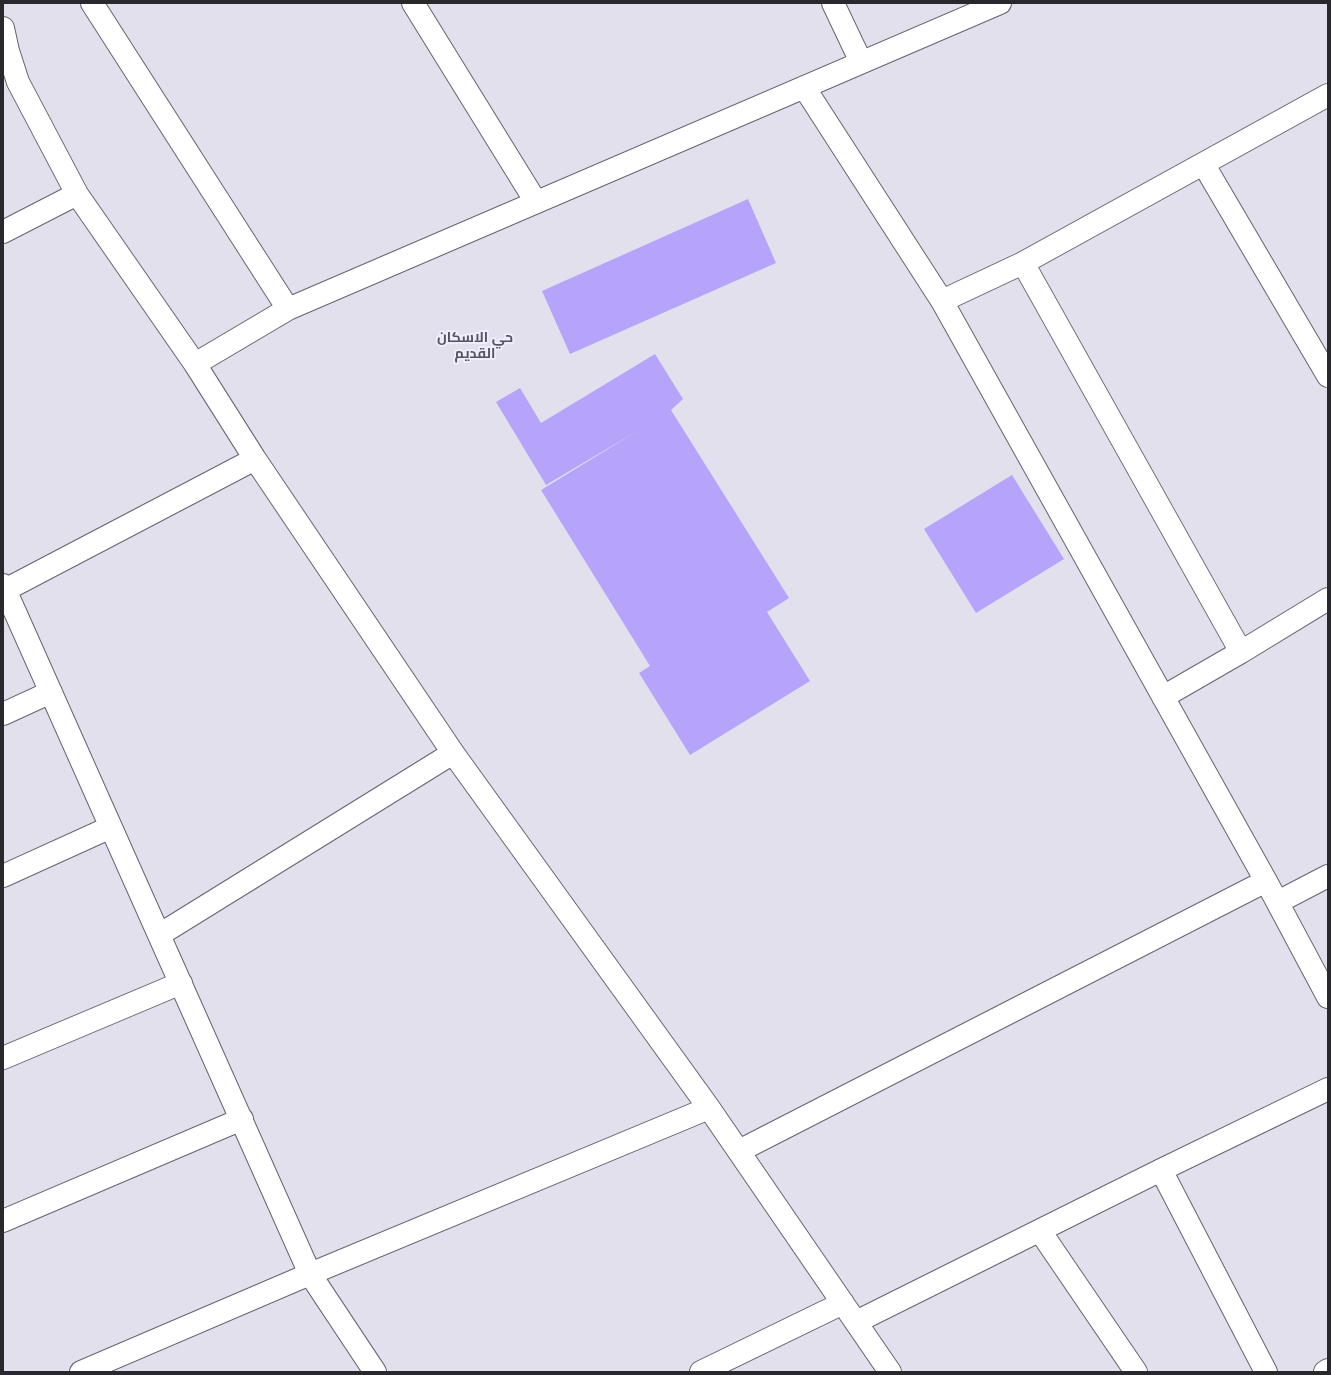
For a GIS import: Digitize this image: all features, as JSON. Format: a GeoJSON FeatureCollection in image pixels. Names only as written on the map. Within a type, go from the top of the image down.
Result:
{"type":"FeatureCollection","features":[{"type":"Feature","properties":{"kind":"street"},"geometry":{"type":"LineString","coordinates":[[92,3],[288,308]]}},
{"type":"Feature","properties":{"kind":"street"},"geometry":{"type":"LineString","coordinates":[[413,3],[536,202]]}},
{"type":"Feature","properties":{"kind":"street"},"geometry":{"type":"LineString","coordinates":[[833,3],[861,62]]}},
{"type":"Feature","properties":{"kind":"street"},"geometry":{"type":"LineString","coordinates":[[195,364],[288,308],[1000,3]]}},
{"type":"Feature","properties":{"kind":"street"},"geometry":{"type":"LineString","coordinates":[[3,28],[8,51],[18,82],[77,194],[195,364],[255,459],[453,754],[709,1108],[890,1372]]}},
{"type":"Feature","properties":{"kind":"street"},"geometry":{"type":"LineString","coordinates":[[804,86],[942,301],[1278,902],[1328,997]]}},
{"type":"Feature","properties":{"kind":"street"},"geometry":{"type":"LineString","coordinates":[[942,301],[1023,262],[1204,165],[1328,95]]}},
{"type":"Feature","properties":{"kind":"street"},"geometry":{"type":"LineString","coordinates":[[1204,165],[1328,376]]}},
{"type":"Feature","properties":{"kind":"street"},"geometry":{"type":"LineString","coordinates":[[3,232],[77,194]]}},
{"type":"Feature","properties":{"kind":"street"},"geometry":{"type":"LineString","coordinates":[[1023,262],[1241,652]]}},
{"type":"Feature","properties":{"kind":"street"},"geometry":{"type":"LineString","coordinates":[[255,459],[4,588],[310,1274],[375,1372]]}},
{"type":"Feature","properties":{"kind":"street"},"geometry":{"type":"LineString","coordinates":[[1163,697],[1328,599]]}},
{"type":"Feature","properties":{"kind":"street"},"geometry":{"type":"LineString","coordinates":[[3,714],[51,692]]}},
{"type":"Feature","properties":{"kind":"street"},"geometry":{"type":"LineString","coordinates":[[159,935],[453,754]]}},
{"type":"Feature","properties":{"kind":"street"},"geometry":{"type":"LineString","coordinates":[[3,876],[111,827]]}},
{"type":"Feature","properties":{"kind":"street"},"geometry":{"type":"LineString","coordinates":[[1278,902],[1328,876]]}},
{"type":"Feature","properties":{"kind":"street"},"geometry":{"type":"LineString","coordinates":[[739,1151],[1266,881]]}},
{"type":"Feature","properties":{"kind":"street"},"geometry":{"type":"LineString","coordinates":[[3,1058],[181,984]]}},
{"type":"Feature","properties":{"kind":"street"},"geometry":{"type":"LineString","coordinates":[[856,1322],[1161,1170],[1328,1089]]}},
{"type":"Feature","properties":{"kind":"street"},"geometry":{"type":"LineString","coordinates":[[81,1372],[310,1274],[709,1108]]}},
{"type":"Feature","properties":{"kind":"street"},"geometry":{"type":"LineString","coordinates":[[3,1221],[242,1119]]}},
{"type":"Feature","properties":{"kind":"street"},"geometry":{"type":"LineString","coordinates":[[1161,1170],[1266,1372]]}},
{"type":"Feature","properties":{"kind":"street"},"geometry":{"type":"LineString","coordinates":[[1040,1231],[1136,1372]]}},
{"type":"Feature","properties":{"kind":"street"},"geometry":{"type":"LineString","coordinates":[[702,1372],[843,1302]]}},
{"type":"Feature","properties":{"kind":"building"},"geometry":{"type":"Polygon","coordinates":[[[748,199],[776,263],[570,354],[542,291],[748,199]]]}},
{"type":"Feature","properties":{"kind":"building"},"geometry":{"type":"Polygon","coordinates":[[[655,354],[683,399],[671,410],[789,598],[767,612],[810,681],[690,755],[639,673],[650,666],[541,490],[639,430],[546,485],[496,402],[520,388],[541,423],[655,354]]]}},
{"type":"Feature","properties":{"kind":"building"},"geometry":{"type":"Polygon","coordinates":[[[1012,475],[1064,559],[976,613],[924,529],[1012,475]]]}},
{"type":"Feature","properties":{"kind":"district","name":"حي الاسكان القديم"},"geometry":{"type":"Point","coordinates":[475,346]}}]}
